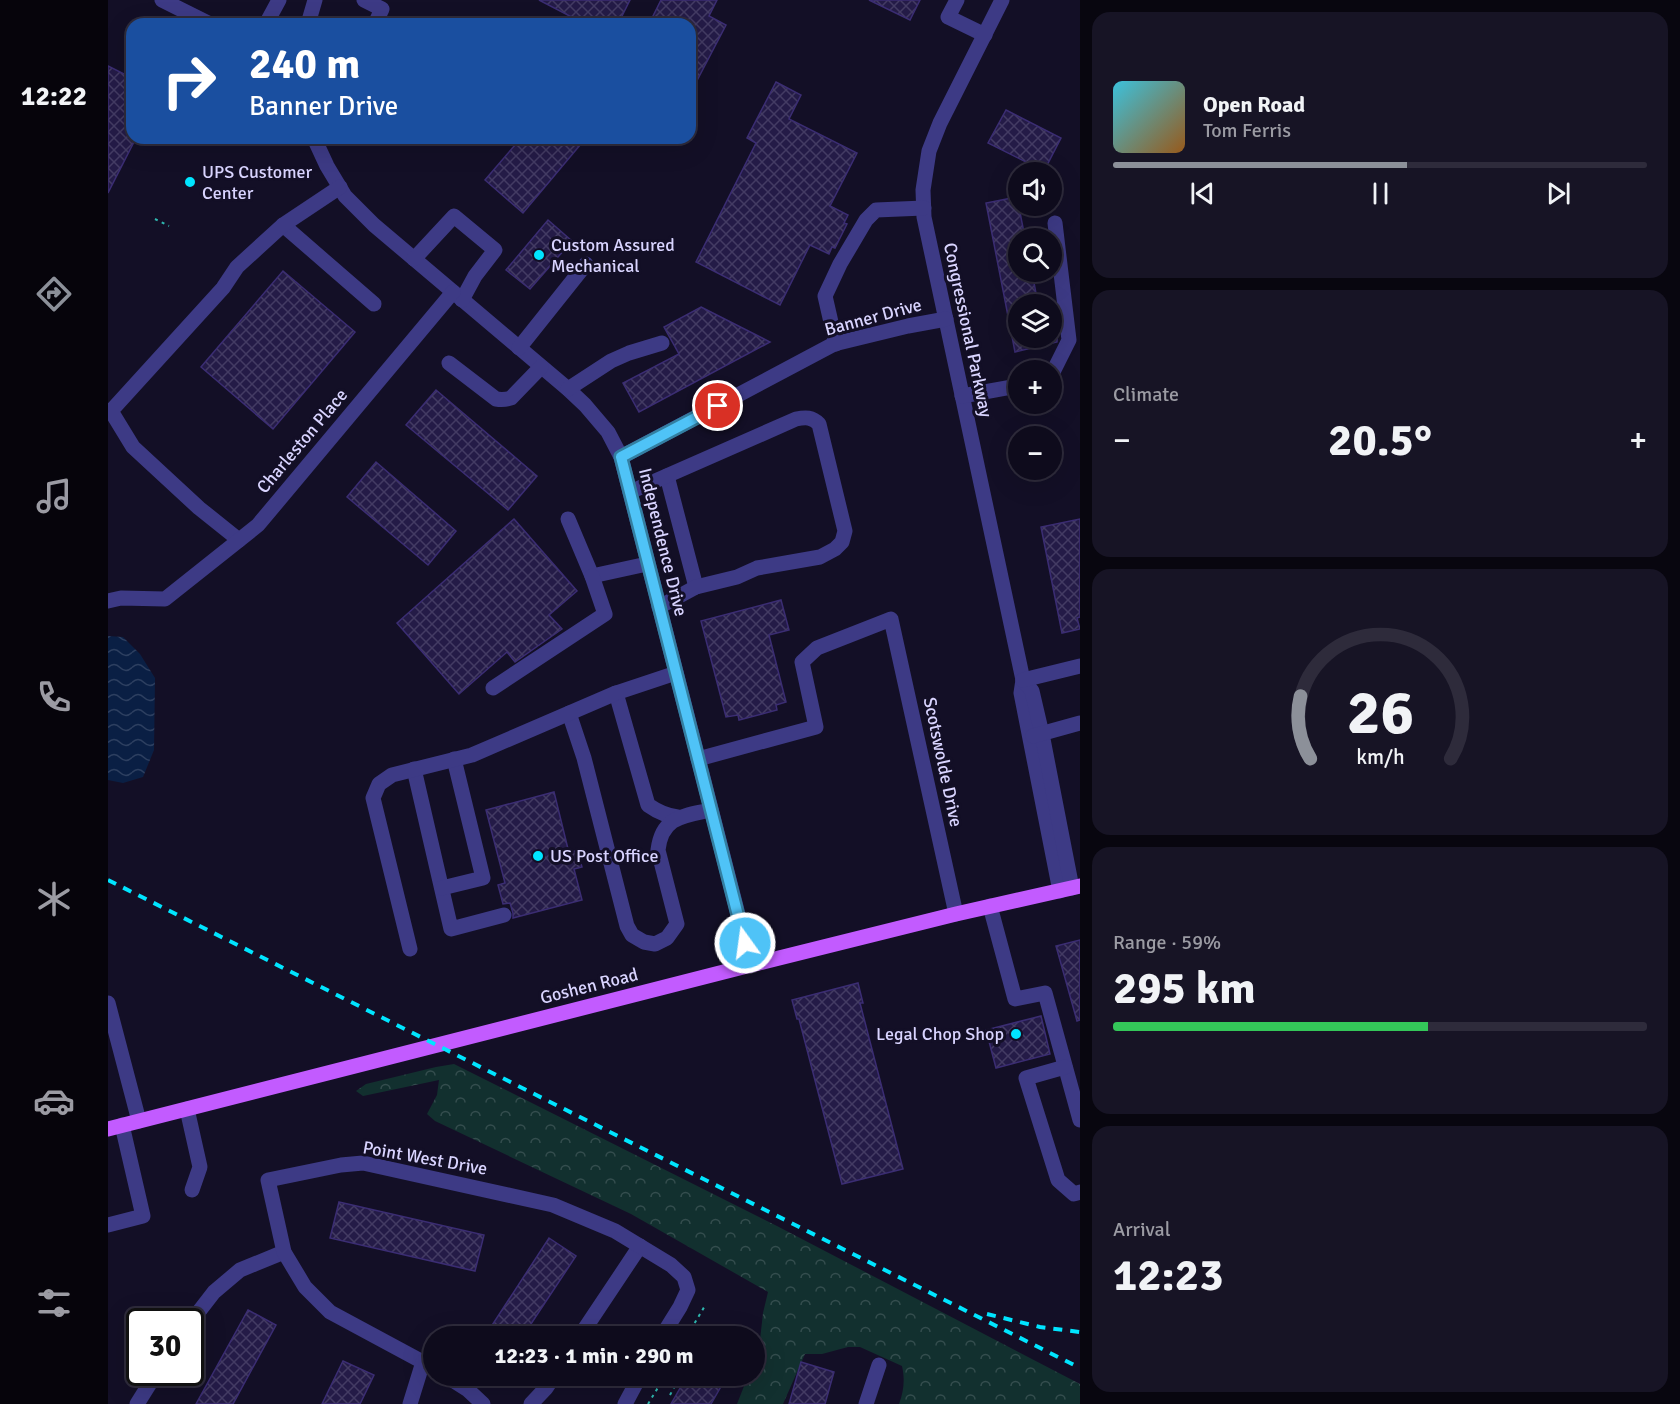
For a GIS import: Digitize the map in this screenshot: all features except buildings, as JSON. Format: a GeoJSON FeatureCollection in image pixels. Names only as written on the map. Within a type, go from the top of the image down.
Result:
{"type":"FeatureCollection","features":[{"type":"Feature","properties":{"kind":"main road","name":"Goshen Road"},"geometry":{"type":"LineString","coordinates":[[115,1127],[751,965],[1071,888]]}},
{"type":"Feature","properties":{"kind":"street"},"geometry":{"type":"LineString","coordinates":[[162,0],[198,18]]}},
{"type":"Feature","properties":{"kind":"street"},"geometry":{"type":"LineString","coordinates":[[269,18],[279,0]]}},
{"type":"Feature","properties":{"kind":"street"},"geometry":{"type":"LineString","coordinates":[[310,18],[315,0]]}},
{"type":"Feature","properties":{"kind":"street"},"geometry":{"type":"LineString","coordinates":[[364,0],[382,9],[378,18]]}},
{"type":"Feature","properties":{"kind":"street"},"geometry":{"type":"LineString","coordinates":[[957,0],[948,16],[985,35]]}},
{"type":"Feature","properties":{"kind":"street","name":"Congressional Parkway"},"geometry":{"type":"LineString","coordinates":[[1002,0],[940,123],[929,152],[923,190],[924,217],[1023,680],[1021,693],[1036,736],[1071,888]]}},
{"type":"Feature","properties":{"kind":"street","name":"Independence Drive"},"geometry":{"type":"LineString","coordinates":[[317,144],[345,196],[374,225],[568,389],[608,432],[621,457],[751,965]]}},
{"type":"Feature","properties":{"kind":"street"},"geometry":{"type":"LineString","coordinates":[[239,540],[199,508],[133,447],[111,411],[223,288],[237,267],[283,225],[340,187]]}},
{"type":"Feature","properties":{"kind":"street"},"geometry":{"type":"LineString","coordinates":[[836,344],[825,296],[840,264],[866,220],[876,210],[924,208]]}},
{"type":"Feature","properties":{"kind":"street","name":"Charleston Place"},"geometry":{"type":"LineString","coordinates":[[108,601],[121,598],[165,599],[258,525],[458,296],[495,250],[454,216],[414,259]]}},
{"type":"Feature","properties":{"kind":"street"},"geometry":{"type":"LineString","coordinates":[[1055,223],[1069,340],[1059,360]]}},
{"type":"Feature","properties":{"kind":"street"},"geometry":{"type":"LineString","coordinates":[[283,225],[374,304]]}},
{"type":"Feature","properties":{"kind":"street"},"geometry":{"type":"LineString","coordinates":[[519,348],[586,264]]}},
{"type":"Feature","properties":{"kind":"street","name":"Banner Drive"},"geometry":{"type":"LineString","coordinates":[[621,457],[836,344],[946,319]]}},
{"type":"Feature","properties":{"kind":"street"},"geometry":{"type":"LineString","coordinates":[[568,389],[629,353],[662,343]]}},
{"type":"Feature","properties":{"kind":"street"},"geometry":{"type":"LineString","coordinates":[[449,363],[500,400],[511,398],[541,367]]}},
{"type":"Feature","properties":{"kind":"street"},"geometry":{"type":"LineString","coordinates":[[962,396],[1008,388]]}},
{"type":"Feature","properties":{"kind":"street"},"geometry":{"type":"LineString","coordinates":[[630,492],[796,419],[806,417],[814,419],[819,424],[845,531],[842,542],[836,549],[820,557],[757,568],[737,577],[696,587],[659,607]]}},
{"type":"Feature","properties":{"kind":"street"},"geometry":{"type":"LineString","coordinates":[[667,476],[696,587]]}},
{"type":"Feature","properties":{"kind":"street"},"geometry":{"type":"LineString","coordinates":[[493,688],[605,614],[568,519]]}},
{"type":"Feature","properties":{"kind":"street"},"geometry":{"type":"LineString","coordinates":[[592,576],[647,564]]}},
{"type":"Feature","properties":{"kind":"street","name":"Scotswolde Drive"},"geometry":{"type":"LineString","coordinates":[[698,759],[816,727],[802,662],[817,648],[891,619],[956,914]]}},
{"type":"Feature","properties":{"kind":"street"},"geometry":{"type":"LineString","coordinates":[[1023,680],[1080,666]]}},
{"type":"Feature","properties":{"kind":"street"},"geometry":{"type":"LineString","coordinates":[[410,950],[373,798],[379,784],[392,775],[472,755],[616,693],[676,673]]}},
{"type":"Feature","properties":{"kind":"street"},"geometry":{"type":"LineString","coordinates":[[616,693],[648,805],[656,812],[669,817],[711,810]]}},
{"type":"Feature","properties":{"kind":"street"},"geometry":{"type":"LineString","coordinates":[[569,713],[584,758],[627,926],[632,935],[644,942],[655,944],[667,938],[676,924],[658,850],[659,838],[678,817]]}},
{"type":"Feature","properties":{"kind":"street"},"geometry":{"type":"LineString","coordinates":[[1036,736],[1080,723]]}},
{"type":"Feature","properties":{"kind":"street"},"geometry":{"type":"LineString","coordinates":[[442,888],[483,878],[454,759]]}},
{"type":"Feature","properties":{"kind":"street"},"geometry":{"type":"LineString","coordinates":[[414,769],[451,929],[504,915]]}},
{"type":"Feature","properties":{"kind":"street"},"geometry":{"type":"LineString","coordinates":[[990,906],[1015,999],[1045,993],[1080,1120]]}},
{"type":"Feature","properties":{"kind":"street"},"geometry":{"type":"LineString","coordinates":[[108,1003],[139,1121]]}},
{"type":"Feature","properties":{"kind":"street"},"geometry":{"type":"LineString","coordinates":[[1065,1068],[1026,1078],[1058,1180],[1074,1194],[1080,1192]]}},
{"type":"Feature","properties":{"kind":"street"},"geometry":{"type":"LineString","coordinates":[[187,1109],[200,1167],[192,1190]]}},
{"type":"Feature","properties":{"kind":"street"},"geometry":{"type":"LineString","coordinates":[[108,1225],[143,1216],[115,1127]]}},
{"type":"Feature","properties":{"kind":"street","name":"Point West Drive"},"geometry":{"type":"LineString","coordinates":[[423,1362],[330,1312],[305,1287],[284,1252],[268,1180],[341,1165],[363,1163],[553,1204],[615,1231],[671,1265],[684,1277],[688,1290],[668,1326]]}},
{"type":"Feature","properties":{"kind":"street"},"geometry":{"type":"LineString","coordinates":[[587,1326],[640,1246]]}},
{"type":"Feature","properties":{"kind":"street"},"geometry":{"type":"LineString","coordinates":[[202,1308],[214,1292],[240,1270],[284,1252]]}},
{"type":"Feature","properties":{"kind":"street"},"geometry":{"type":"LineString","coordinates":[[866,1404],[879,1365]]}},
{"type":"Feature","properties":{"kind":"street"},"geometry":{"type":"LineString","coordinates":[[410,1404],[423,1376]]}},
{"type":"Feature","properties":{"kind":"street"},"geometry":{"type":"LineString","coordinates":[[137,1404],[148,1386]]}},
{"type":"Feature","properties":{"kind":"street"},"geometry":{"type":"LineString","coordinates":[[462,1386],[483,1404]]}},
{"type":"Feature","properties":{"kind":"street"},"geometry":{"type":"LineString","coordinates":[[531,1404],[547,1386]]}},
{"type":"Feature","properties":{"kind":"street"},"geometry":{"type":"LineString","coordinates":[[625,1404],[635,1386]]}},
{"type":"Feature","properties":{"kind":"path"},"geometry":{"type":"LineString","coordinates":[[155,219],[169,226]]}},
{"type":"Feature","properties":{"kind":"path"},"geometry":{"type":"LineString","coordinates":[[693,1326],[706,1304]]}},
{"type":"Feature","properties":{"kind":"path"},"geometry":{"type":"LineString","coordinates":[[648,1404],[660,1386]]}},
{"type":"Feature","properties":{"kind":"path"},"geometry":{"type":"LineString","coordinates":[[670,1395],[675,1386]]}},
{"type":"Feature","properties":{"kind":"green space"},"geometry":{"type":"Polygon","coordinates":[[[454,1064],[777,1226],[1080,1384],[1080,1404],[899,1404],[904,1385],[902,1366],[860,1347],[848,1347],[822,1354],[805,1354],[783,1404],[737,1404],[744,1386],[765,1386],[765,1326],[762,1326],[768,1292],[631,1214],[435,1121],[427,1114],[437,1095],[439,1080],[363,1096],[356,1091],[366,1084],[454,1064]]]}},
{"type":"Feature","properties":{"kind":"water"},"geometry":{"type":"Polygon","coordinates":[[[108,636],[123,637],[140,654],[155,678],[154,750],[143,777],[123,783],[108,780],[108,636]]]}},
{"type":"Feature","properties":{"kind":"railway"},"geometry":{"type":"LineString","coordinates":[[108,880],[1080,1368]]}},
{"type":"Feature","properties":{"kind":"railway"},"geometry":{"type":"LineString","coordinates":[[987,1314],[1040,1327],[1080,1332]]}},
{"type":"Feature","properties":{"kind":"place","name":"UPS Customer Center"},"geometry":{"type":"Point","coordinates":[190,182]}},
{"type":"Feature","properties":{"kind":"place","name":"Custom Assured Mechanical"},"geometry":{"type":"Point","coordinates":[539,255]}},
{"type":"Feature","properties":{"kind":"place","name":"US Post Office"},"geometry":{"type":"Point","coordinates":[538,856]}},
{"type":"Feature","properties":{"kind":"place","name":"Legal Chop Shop"},"geometry":{"type":"Point","coordinates":[1016,1034]}},
{"type":"Feature","properties":{"kind":"route"},"geometry":{"type":"LineString","coordinates":[[718,406],[621,457],[745,943]]}}]}
